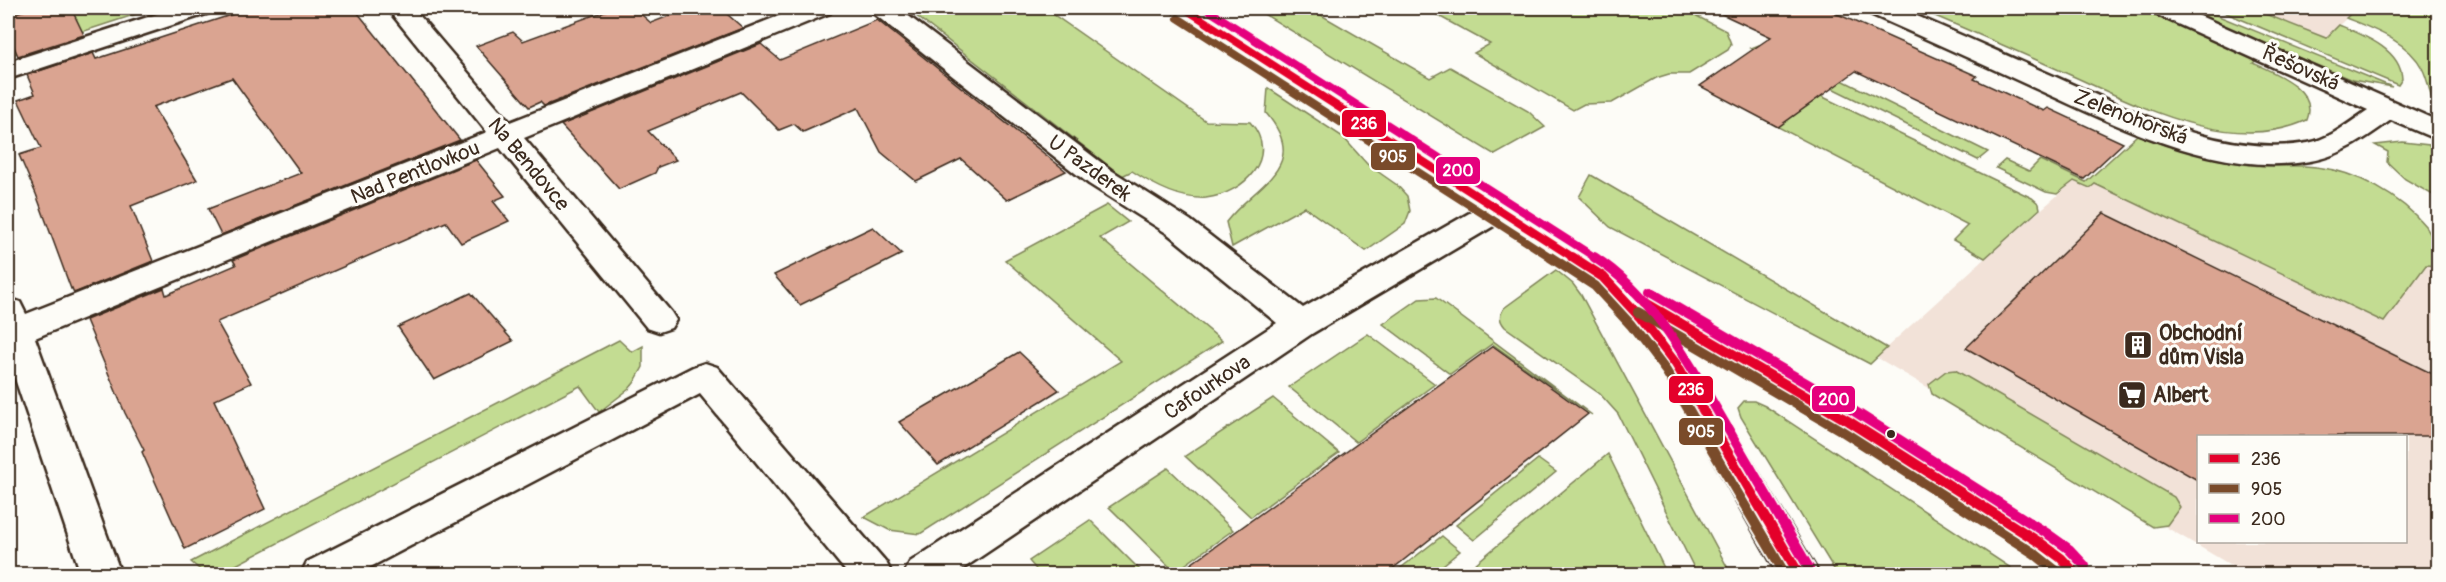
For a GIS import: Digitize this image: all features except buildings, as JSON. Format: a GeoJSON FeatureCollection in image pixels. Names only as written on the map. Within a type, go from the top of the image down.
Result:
{"type":"FeatureCollection","features":[{"type":"Feature","properties":{"kind":"street"},"geometry":{"type":"LineString","coordinates":[[8,71],[200,8]]}},
{"type":"Feature","properties":{"kind":"street","name":"Na Bendovce"},"geometry":{"type":"LineString","coordinates":[[400,8],[659,320]]}},
{"type":"Feature","properties":{"kind":"street","name":"Nad Pentlovkou"},"geometry":{"type":"LineString","coordinates":[[10,326],[506,136],[821,8]]}},
{"type":"Feature","properties":{"kind":"street","name":"U Pazderek"},"geometry":{"type":"LineString","coordinates":[[882,8],[1100,177],[1179,227],[1301,324]]}},
{"type":"Feature","properties":{"kind":"street"},"geometry":{"type":"LineString","coordinates":[[1184,8],[1603,277],[1640,317],[1676,364],[1798,574]]}},
{"type":"Feature","properties":{"kind":"street","name":"Zelenohorská"},"geometry":{"type":"LineString","coordinates":[[1877,8],[2117,114],[2176,136],[2214,147],[2286,154],[2311,152],[2344,139],[2390,108]]}},
{"type":"Feature","properties":{"kind":"street","name":"Řešovská"},"geometry":{"type":"LineString","coordinates":[[2162,8],[2439,131]]}},
{"type":"Feature","properties":{"kind":"street","name":"Cafourkova"},"geometry":{"type":"LineString","coordinates":[[924,574],[1301,324],[1498,210]]}},
{"type":"Feature","properties":{"kind":"street"},"geometry":{"type":"LineString","coordinates":[[10,326],[101,574]]}},
{"type":"Feature","properties":{"kind":"street"},"geometry":{"type":"LineString","coordinates":[[321,574],[705,376],[872,574]]}},
{"type":"Feature","properties":{"kind":"shaded area"},"geometry":{"type":"Polygon","coordinates":[[[2250,8],[2357,8],[2326,38],[2250,8]]]}},
{"type":"Feature","properties":{"kind":"shaded area"},"geometry":{"type":"Polygon","coordinates":[[[2074,181],[2090,188],[2094,184],[2438,267],[2438,574],[2246,574],[1876,357],[2074,181]]]}},
{"type":"Feature","properties":{"kind":"green space"},"geometry":{"type":"Polygon","coordinates":[[[8,8],[155,8],[8,56],[8,8]]]}},
{"type":"Feature","properties":{"kind":"green space"},"geometry":{"type":"Polygon","coordinates":[[[906,8],[1044,8],[1206,121],[1250,122],[1259,135],[1262,148],[1260,160],[1245,181],[1220,195],[1206,198],[1177,194],[1132,171],[1122,176],[906,8]]]}},
{"type":"Feature","properties":{"kind":"green space"},"geometry":{"type":"Polygon","coordinates":[[[1254,8],[1309,8],[1430,78],[1450,67],[1528,111],[1545,127],[1495,155],[1254,8]]]}},
{"type":"Feature","properties":{"kind":"green space"},"geometry":{"type":"Polygon","coordinates":[[[1424,8],[1681,8],[1726,31],[1731,44],[1728,50],[1689,74],[1669,74],[1656,78],[1612,103],[1584,104],[1573,110],[1474,53],[1490,44],[1424,8]]]}},
{"type":"Feature","properties":{"kind":"green space"},"geometry":{"type":"Polygon","coordinates":[[[1916,8],[2140,8],[2259,58],[2253,63],[2283,78],[2301,91],[2307,100],[2309,109],[2307,120],[2277,130],[2245,132],[2213,129],[2181,120],[2117,96],[1916,8]]]}},
{"type":"Feature","properties":{"kind":"green space"},"geometry":{"type":"Polygon","coordinates":[[[2181,8],[2199,8],[2392,87],[2352,80],[2181,8]]]}},
{"type":"Feature","properties":{"kind":"green space"},"geometry":{"type":"Polygon","coordinates":[[[2214,8],[2250,8],[2326,38],[2339,25],[2379,44],[2388,51],[2400,68],[2402,79],[2398,85],[2214,8]]]}},
{"type":"Feature","properties":{"kind":"green space"},"geometry":{"type":"Polygon","coordinates":[[[2357,8],[2438,8],[2438,102],[2432,99],[2424,72],[2408,50],[2389,37],[2346,18],[2357,8]]]}},
{"type":"Feature","properties":{"kind":"green space"},"geometry":{"type":"Polygon","coordinates":[[[1759,45],[1773,46],[1988,152],[1978,160],[1751,48],[1759,45]]]}},
{"type":"Feature","properties":{"kind":"green space"},"geometry":{"type":"Polygon","coordinates":[[[1268,88],[1343,137],[1367,164],[1397,185],[1407,196],[1410,211],[1405,224],[1366,251],[1304,207],[1232,247],[1226,222],[1274,174],[1281,161],[1283,147],[1279,132],[1266,113],[1268,88]]]}},
{"type":"Feature","properties":{"kind":"green space"},"geometry":{"type":"Polygon","coordinates":[[[1821,96],[2032,198],[2039,204],[2040,209],[1985,258],[1953,240],[1968,225],[1778,127],[1821,96]]]}},
{"type":"Feature","properties":{"kind":"green space"},"geometry":{"type":"Polygon","coordinates":[[[2137,135],[2229,162],[2331,169],[2362,180],[2391,195],[2426,227],[2435,246],[2437,266],[2426,265],[2384,322],[2095,184],[2090,188],[2074,181],[2057,194],[2046,192],[1996,168],[2005,160],[2029,171],[2040,160],[2086,182],[2137,135]]]}},
{"type":"Feature","properties":{"kind":"green space"},"geometry":{"type":"Polygon","coordinates":[[[2403,142],[2438,146],[2438,198],[2405,179],[2387,162],[2388,152],[2375,145],[2403,142]]]}},
{"type":"Feature","properties":{"kind":"green space"},"geometry":{"type":"Polygon","coordinates":[[[1591,175],[1887,348],[1870,364],[1610,227],[1579,197],[1591,175]]]}},
{"type":"Feature","properties":{"kind":"green space"},"geometry":{"type":"Polygon","coordinates":[[[1107,205],[1128,222],[1100,238],[1222,341],[920,534],[889,530],[864,517],[1121,361],[1005,260],[1107,205]]]}},
{"type":"Feature","properties":{"kind":"green space"},"geometry":{"type":"Polygon","coordinates":[[[1556,270],[1573,284],[1581,295],[1731,574],[1697,574],[1618,414],[1600,394],[1505,327],[1502,322],[1500,318],[1504,308],[1556,270]]]}},
{"type":"Feature","properties":{"kind":"green space"},"geometry":{"type":"Polygon","coordinates":[[[1436,298],[1592,415],[1492,344],[1450,374],[1383,324],[1419,299],[1436,298]]]}},
{"type":"Feature","properties":{"kind":"green space"},"geometry":{"type":"Polygon","coordinates":[[[1368,334],[1435,384],[1356,442],[1289,387],[1368,334]]]}},
{"type":"Feature","properties":{"kind":"green space"},"geometry":{"type":"Polygon","coordinates":[[[619,340],[632,352],[643,346],[643,367],[629,389],[599,412],[580,386],[232,567],[236,574],[205,574],[191,562],[619,340]]]}},
{"type":"Feature","properties":{"kind":"green space"},"geometry":{"type":"Polygon","coordinates":[[[1955,370],[2174,497],[2180,507],[2167,525],[2153,527],[1932,394],[1929,384],[1946,371],[1955,370]]]}},
{"type":"Feature","properties":{"kind":"green space"},"geometry":{"type":"Polygon","coordinates":[[[1273,398],[1339,453],[1251,517],[1185,456],[1273,398]]]}},
{"type":"Feature","properties":{"kind":"green space"},"geometry":{"type":"Polygon","coordinates":[[[1744,401],[1754,401],[1765,406],[2020,574],[1837,574],[1741,417],[1738,408],[1744,401]]]}},
{"type":"Feature","properties":{"kind":"green space"},"geometry":{"type":"Polygon","coordinates":[[[1608,454],[1667,574],[1463,574],[1608,454]]]}},
{"type":"Feature","properties":{"kind":"green space"},"geometry":{"type":"Polygon","coordinates":[[[1538,459],[1556,472],[1474,540],[1456,525],[1538,459]]]}},
{"type":"Feature","properties":{"kind":"green space"},"geometry":{"type":"Polygon","coordinates":[[[1168,468],[1233,530],[1175,572],[1109,507],[1168,468]]]}},
{"type":"Feature","properties":{"kind":"green space"},"geometry":{"type":"Polygon","coordinates":[[[1090,520],[1144,574],[1040,574],[1029,561],[1090,520]]]}},
{"type":"Feature","properties":{"kind":"green space"},"geometry":{"type":"Polygon","coordinates":[[[1442,536],[1460,551],[1432,574],[1393,574],[1442,536]]]}},
{"type":"Feature","properties":{"kind":"transit line","name":"236"},"geometry":{"type":"LineString","coordinates":[[1184,8],[1603,277],[1640,317],[1676,364],[1799,574]]}},
{"type":"Feature","properties":{"kind":"transit line","name":"200"},"geometry":{"type":"LineString","coordinates":[[1205,8],[1611,268],[1650,310],[1686,358],[1809,568]]}},
{"type":"Feature","properties":{"kind":"transit line","name":"905"},"geometry":{"type":"LineString","coordinates":[[1178,18],[1595,286],[1631,325],[1666,371],[1785,574]]}},
{"type":"Feature","properties":{"kind":"transit line","name":"200"},"geometry":{"type":"LineString","coordinates":[[1650,292],[1854,411],[2048,534],[2069,549],[2085,566]]}},
{"type":"Feature","properties":{"kind":"transit line","name":"236"},"geometry":{"type":"LineString","coordinates":[[1644,302],[1848,421],[2042,544],[2061,558],[2076,574]]}},
{"type":"Feature","properties":{"kind":"transit line","name":"905"},"geometry":{"type":"LineString","coordinates":[[1638,312],[1842,431],[2035,554],[2060,574]]}},
{"type":"Feature","properties":{"kind":"place","name":"Obchodní dům Visla"},"geometry":{"type":"Point","coordinates":[2138,345]}},
{"type":"Feature","properties":{"kind":"place","name":"Albert"},"geometry":{"type":"Point","coordinates":[2132,395]}}]}
